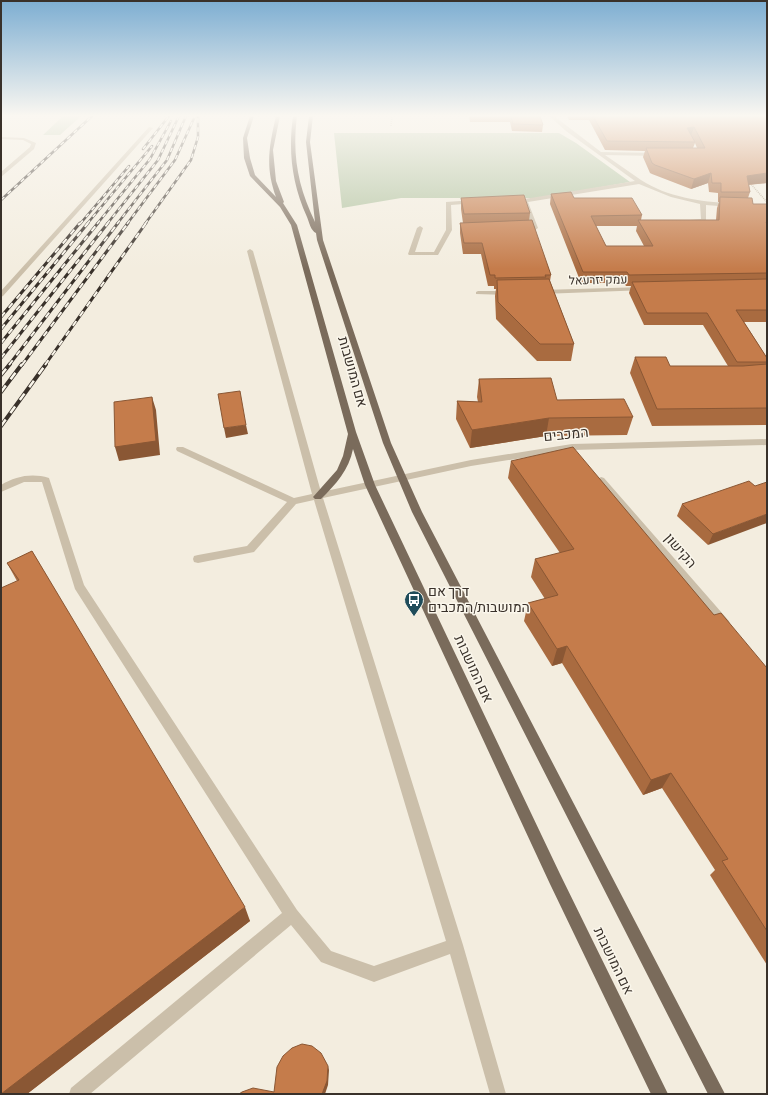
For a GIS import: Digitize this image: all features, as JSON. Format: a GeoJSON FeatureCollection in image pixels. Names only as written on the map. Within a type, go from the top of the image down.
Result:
{"type":"FeatureCollection","features":[{"type":"Feature","properties":{"kind":"main road","name":"אם המושבות"},"geometry":{"type":"LineString","coordinates":[[250,167],[253,176],[282,206],[290,216],[294,225],[352,432],[370,485],[555,879],[660,1094]]}},
{"type":"Feature","properties":{"kind":"main road"},"geometry":{"type":"LineString","coordinates":[[272,167],[273,181],[282,206]]}},
{"type":"Feature","properties":{"kind":"main road"},"geometry":{"type":"LineString","coordinates":[[294,167],[298,190],[320,240]]}},
{"type":"Feature","properties":{"kind":"main road","name":"אם המושבות"},"geometry":{"type":"LineString","coordinates":[[311,167],[320,240],[387,443],[402,479],[417,512],[717,1094]]}},
{"type":"Feature","properties":{"kind":"main road"},"geometry":{"type":"LineString","coordinates":[[318,496],[338,478],[344,467],[350,449],[352,432]]}},
{"type":"Feature","properties":{"kind":"street"},"geometry":{"type":"LineString","coordinates":[[1,295],[116,167]]}},
{"type":"Feature","properties":{"kind":"street"},"geometry":{"type":"LineString","coordinates":[[620,167],[640,182],[668,195],[703,204],[736,205]]}},
{"type":"Feature","properties":{"kind":"street"},"geometry":{"type":"LineString","coordinates":[[1,175],[4,171]]}},
{"type":"Feature","properties":{"kind":"street"},"geometry":{"type":"LineString","coordinates":[[510,202],[525,201],[640,182]]}},
{"type":"Feature","properties":{"kind":"street"},"geometry":{"type":"LineString","coordinates":[[511,229],[535,228],[525,201]]}},
{"type":"Feature","properties":{"kind":"street"},"geometry":{"type":"LineString","coordinates":[[420,228],[411,254],[436,254],[449,230],[448,202],[479,202]]}},
{"type":"Feature","properties":{"kind":"street"},"geometry":{"type":"LineString","coordinates":[[682,221],[704,221],[703,204]]}},
{"type":"Feature","properties":{"kind":"street"},"geometry":{"type":"LineString","coordinates":[[449,230],[457,230]]}},
{"type":"Feature","properties":{"kind":"street"},"geometry":{"type":"LineString","coordinates":[[250,251],[318,496],[455,945],[498,1094]]}},
{"type":"Feature","properties":{"kind":"street","name":"עמק יזרעאל"},"geometry":{"type":"LineString","coordinates":[[533,292],[651,289]]}},
{"type":"Feature","properties":{"kind":"street"},"geometry":{"type":"LineString","coordinates":[[478,293],[517,292]]}},
{"type":"Feature","properties":{"kind":"street","name":"המכבים"},"geometry":{"type":"LineString","coordinates":[[293,502],[471,463],[572,447],[767,442]]}},
{"type":"Feature","properties":{"kind":"street"},"geometry":{"type":"LineString","coordinates":[[572,447],[582,459]]}},
{"type":"Feature","properties":{"kind":"street"},"geometry":{"type":"LineString","coordinates":[[180,449],[293,502],[250,549],[198,559]]}},
{"type":"Feature","properties":{"kind":"street","name":"הקישון"},"geometry":{"type":"LineString","coordinates":[[592,471],[731,631]]}},
{"type":"Feature","properties":{"kind":"street"},"geometry":{"type":"LineString","coordinates":[[1,489],[10,483],[25,479],[38,478],[46,480],[79,586],[292,915],[326,957],[374,974],[455,945]]}},
{"type":"Feature","properties":{"kind":"street"},"geometry":{"type":"LineString","coordinates":[[77,1094],[292,915]]}},
{"type":"Feature","properties":{"kind":"path"},"geometry":{"type":"LineString","coordinates":[[750,182],[767,202]]}},
{"type":"Feature","properties":{"kind":"green space"},"geometry":{"type":"Polygon","coordinates":[[[338,167],[609,167],[630,182],[538,198],[401,198],[342,208],[338,167]]]}},
{"type":"Feature","properties":{"kind":"building"},"geometry":{"type":"Polygon","coordinates":[[[661,167],[767,167],[767,173],[747,176],[750,192],[721,192],[721,183],[712,183],[711,173],[694,179],[661,167]]]}},
{"type":"Feature","properties":{"kind":"building"},"geometry":{"type":"Polygon","coordinates":[[[571,192],[574,198],[632,198],[642,215],[591,216],[606,246],[653,246],[638,220],[719,220],[720,197],[752,198],[753,204],[767,204],[767,273],[629,275],[627,272],[583,272],[551,194],[571,192]]]}},
{"type":"Feature","properties":{"kind":"building"},"geometry":{"type":"Polygon","coordinates":[[[524,195],[530,213],[464,214],[461,198],[524,195]]]}},
{"type":"Feature","properties":{"kind":"building"},"geometry":{"type":"Polygon","coordinates":[[[532,220],[551,275],[545,275],[546,277],[495,278],[495,275],[490,275],[482,243],[464,243],[460,223],[532,220]]]}},
{"type":"Feature","properties":{"kind":"building"},"geometry":{"type":"Polygon","coordinates":[[[549,279],[574,344],[540,344],[498,302],[497,280],[549,279]]]}},
{"type":"Feature","properties":{"kind":"building"},"geometry":{"type":"Polygon","coordinates":[[[767,279],[767,310],[736,310],[767,358],[767,362],[737,362],[707,313],[647,313],[632,282],[767,279]]]}},
{"type":"Feature","properties":{"kind":"building"},"geometry":{"type":"Polygon","coordinates":[[[635,357],[666,357],[670,366],[743,366],[767,364],[767,408],[657,409],[635,357]]]}},
{"type":"Feature","properties":{"kind":"building"},"geometry":{"type":"Polygon","coordinates":[[[551,378],[557,400],[624,399],[633,417],[549,418],[472,430],[457,401],[482,402],[479,379],[551,378]]]}},
{"type":"Feature","properties":{"kind":"building"},"geometry":{"type":"Polygon","coordinates":[[[240,391],[246,425],[224,428],[218,394],[240,391]]]}},
{"type":"Feature","properties":{"kind":"building"},"geometry":{"type":"Polygon","coordinates":[[[152,397],[156,441],[115,447],[114,402],[152,397]]]}},
{"type":"Feature","properties":{"kind":"building"},"geometry":{"type":"Polygon","coordinates":[[[573,447],[714,615],[721,613],[767,668],[767,931],[722,861],[728,859],[671,773],[651,780],[567,646],[557,649],[528,603],[558,595],[535,559],[574,549],[511,461],[573,447]]]}},
{"type":"Feature","properties":{"kind":"building"},"geometry":{"type":"Polygon","coordinates":[[[749,481],[755,486],[767,482],[767,514],[713,534],[682,504],[749,481]]]}},
{"type":"Feature","properties":{"kind":"building"},"geometry":{"type":"Polygon","coordinates":[[[32,551],[245,907],[1,1094],[1,588],[19,580],[7,563],[32,551]]]}},
{"type":"Feature","properties":{"kind":"building"},"geometry":{"type":"Polygon","coordinates":[[[302,1044],[312,1046],[321,1053],[328,1066],[327,1081],[322,1094],[239,1094],[253,1088],[274,1092],[277,1067],[283,1056],[292,1048],[302,1044]]]}},
{"type":"Feature","properties":{"kind":"railway"},"geometry":{"type":"LineString","coordinates":[[1,200],[37,167]]}},
{"type":"Feature","properties":{"kind":"railway"},"geometry":{"type":"LineString","coordinates":[[80,224],[128,167]]}},
{"type":"Feature","properties":{"kind":"railway"},"geometry":{"type":"LineString","coordinates":[[87,224],[134,167]]}},
{"type":"Feature","properties":{"kind":"railway"},"geometry":{"type":"LineString","coordinates":[[97,224],[143,167]]}},
{"type":"Feature","properties":{"kind":"railway"},"geometry":{"type":"LineString","coordinates":[[107,224],[152,167]]}},
{"type":"Feature","properties":{"kind":"railway"},"geometry":{"type":"LineString","coordinates":[[117,224],[161,167]]}},
{"type":"Feature","properties":{"kind":"railway"},"geometry":{"type":"LineString","coordinates":[[127,224],[170,167]]}},
{"type":"Feature","properties":{"kind":"railway"},"geometry":{"type":"LineString","coordinates":[[145,224],[186,167]]}},
{"type":"Feature","properties":{"kind":"railway"},"geometry":{"type":"LineString","coordinates":[[1,317],[80,223]]}},
{"type":"Feature","properties":{"kind":"railway"},"geometry":{"type":"LineString","coordinates":[[1,329],[88,223]]}},
{"type":"Feature","properties":{"kind":"railway"},"geometry":{"type":"LineString","coordinates":[[1,343],[98,223]]}},
{"type":"Feature","properties":{"kind":"railway"},"geometry":{"type":"LineString","coordinates":[[1,358],[108,223]]}},
{"type":"Feature","properties":{"kind":"railway"},"geometry":{"type":"LineString","coordinates":[[9,365],[118,223]]}},
{"type":"Feature","properties":{"kind":"railway"},"geometry":{"type":"LineString","coordinates":[[22,365],[128,223]]}},
{"type":"Feature","properties":{"kind":"railway"},"geometry":{"type":"LineString","coordinates":[[45,365],[146,223]]}},
{"type":"Feature","properties":{"kind":"railway"},"geometry":{"type":"LineString","coordinates":[[1,375],[10,364]]}},
{"type":"Feature","properties":{"kind":"railway"},"geometry":{"type":"LineString","coordinates":[[1,392],[22,364]]}},
{"type":"Feature","properties":{"kind":"railway"},"geometry":{"type":"LineString","coordinates":[[1,426],[46,364]]}},
{"type":"Feature","properties":{"kind":"place","name":"דרך אם המושבות/המכבים"},"geometry":{"type":"Point","coordinates":[414,617]}}]}
